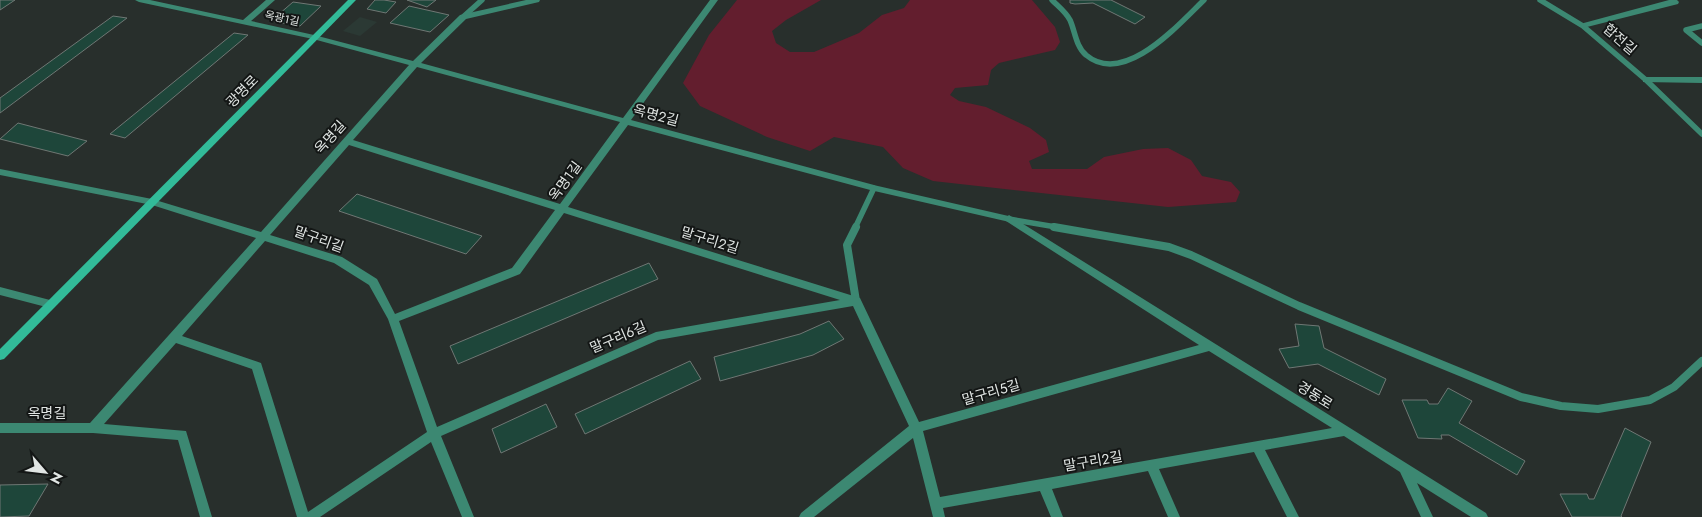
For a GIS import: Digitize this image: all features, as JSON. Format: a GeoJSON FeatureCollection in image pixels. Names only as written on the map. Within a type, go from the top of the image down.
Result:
{"type":"FeatureCollection","features":[{"type":"Feature","properties":{"kind":"street","name":"옥광1길"},"geometry":{"type":"LineString","coordinates":[[139,0],[314,37]]}},
{"type":"Feature","properties":{"kind":"street","name":"옥광1길"},"geometry":{"type":"LineString","coordinates":[[245,22],[271,0]]}},
{"type":"Feature","properties":{"kind":"street","name":"광명로"},"geometry":{"type":"LineString","coordinates":[[0,356],[352,0]]}},
{"type":"Feature","properties":{"kind":"street","name":"옥명길"},"geometry":{"type":"LineString","coordinates":[[0,428],[92,428],[174,338],[415,64],[463,18],[536,0]]}},
{"type":"Feature","properties":{"kind":"street","name":"옥명1길"},"geometry":{"type":"LineString","coordinates":[[393,319],[516,271],[714,0]]}},
{"type":"Feature","properties":{"kind":"street","name":"합전길"},"geometry":{"type":"LineString","coordinates":[[1583,26],[1675,2],[1673,0]]}},
{"type":"Feature","properties":{"kind":"street","name":"옥명2길"},"geometry":{"type":"LineString","coordinates":[[314,37],[874,188]]}},
{"type":"Feature","properties":{"kind":"street"},"geometry":{"type":"LineString","coordinates":[[1646,80],[1702,80]]}},
{"type":"Feature","properties":{"kind":"street","name":"말구리2길"},"geometry":{"type":"LineString","coordinates":[[347,141],[856,301]]}},
{"type":"Feature","properties":{"kind":"street"},"geometry":{"type":"LineString","coordinates":[[0,172],[152,202]]}},
{"type":"Feature","properties":{"kind":"street","name":"말구리길"},"geometry":{"type":"LineString","coordinates":[[152,202],[338,260],[373,282],[393,319],[434,434],[468,517]]}},
{"type":"Feature","properties":{"kind":"street","name":"경동로"},"geometry":{"type":"LineString","coordinates":[[1009,219],[1482,517]]}},
{"type":"Feature","properties":{"kind":"street"},"geometry":{"type":"LineString","coordinates":[[0,291],[50,304]]}},
{"type":"Feature","properties":{"kind":"street"},"geometry":{"type":"LineString","coordinates":[[856,301],[916,428],[939,517]]}},
{"type":"Feature","properties":{"kind":"street","name":"말구리6길"},"geometry":{"type":"LineString","coordinates":[[434,434],[656,336],[856,301]]}},
{"type":"Feature","properties":{"kind":"street"},"geometry":{"type":"LineString","coordinates":[[174,338],[257,366],[303,517]]}},
{"type":"Feature","properties":{"kind":"street","name":"말구리5길"},"geometry":{"type":"LineString","coordinates":[[805,517],[916,428],[1210,346]]}},
{"type":"Feature","properties":{"kind":"street"},"geometry":{"type":"LineString","coordinates":[[92,428],[182,436],[206,517]]}},
{"type":"Feature","properties":{"kind":"street","name":"말구리2길"},"geometry":{"type":"LineString","coordinates":[[935,504],[1345,431]]}},
{"type":"Feature","properties":{"kind":"street"},"geometry":{"type":"LineString","coordinates":[[310,517],[434,434]]}},
{"type":"Feature","properties":{"kind":"street"},"geometry":{"type":"LineString","coordinates":[[1257,447],[1293,517]]}},
{"type":"Feature","properties":{"kind":"street"},"geometry":{"type":"LineString","coordinates":[[1152,466],[1174,517]]}},
{"type":"Feature","properties":{"kind":"street"},"geometry":{"type":"LineString","coordinates":[[1404,468],[1427,517]]}},
{"type":"Feature","properties":{"kind":"street"},"geometry":{"type":"LineString","coordinates":[[1044,485],[1057,517]]}},
{"type":"Feature","properties":{"kind":"lane"},"geometry":{"type":"LineString","coordinates":[[463,18],[482,0]]}},
{"type":"Feature","properties":{"kind":"lane"},"geometry":{"type":"LineString","coordinates":[[1052,0],[1068,16],[1086,55],[1103,64],[1114,65],[1127,62],[1142,55],[1204,0]]}},
{"type":"Feature","properties":{"kind":"lane"},"geometry":{"type":"LineString","coordinates":[[1540,0],[1583,26]]}},
{"type":"Feature","properties":{"kind":"lane","name":"합전길"},"geometry":{"type":"LineString","coordinates":[[1583,26],[1646,80],[1702,134]]}},
{"type":"Feature","properties":{"kind":"lane"},"geometry":{"type":"LineString","coordinates":[[1702,26],[1686,30],[1702,43]]}},
{"type":"Feature","properties":{"kind":"lane"},"geometry":{"type":"LineString","coordinates":[[856,301],[846,245],[874,188],[1009,219],[1169,247],[1191,255],[1299,306],[1521,397],[1560,406],[1598,409],[1650,400],[1674,387],[1702,361]]}},
{"type":"Feature","properties":{"kind":"shaded area"},"geometry":{"type":"Polygon","coordinates":[[[737,0],[821,0],[786,20],[772,31],[776,43],[790,52],[814,52],[859,33],[882,15],[904,8],[910,0],[1032,0],[1055,27],[1060,42],[1055,50],[999,63],[991,70],[988,85],[955,88],[950,95],[959,101],[986,107],[1030,128],[1046,140],[1049,152],[1029,161],[1032,169],[1087,169],[1104,157],[1143,149],[1168,148],[1191,160],[1202,176],[1231,182],[1240,192],[1236,202],[1168,207],[933,181],[903,168],[883,147],[834,137],[810,151],[767,137],[700,106],[683,83],[709,35],[737,0]]]}},
{"type":"Feature","properties":{"kind":"shaded area"},"geometry":{"type":"Polygon","coordinates":[[[360,17],[377,22],[360,36],[343,31],[360,17]]]}},
{"type":"Feature","properties":{"kind":"building"},"geometry":{"type":"Polygon","coordinates":[[[0,0],[15,0],[0,10],[0,0]]]}},
{"type":"Feature","properties":{"kind":"building"},"geometry":{"type":"Polygon","coordinates":[[[375,0],[396,2],[386,13],[367,9],[375,0]]]}},
{"type":"Feature","properties":{"kind":"building"},"geometry":{"type":"Polygon","coordinates":[[[407,0],[436,0],[427,7],[407,0]]]}},
{"type":"Feature","properties":{"kind":"building"},"geometry":{"type":"Polygon","coordinates":[[[1070,0],[1111,0],[1145,17],[1135,24],[1093,3],[1075,4],[1070,3],[1070,0]]]}},
{"type":"Feature","properties":{"kind":"building"},"geometry":{"type":"Polygon","coordinates":[[[293,2],[321,6],[300,26],[271,21],[293,2]]]}},
{"type":"Feature","properties":{"kind":"building"},"geometry":{"type":"Polygon","coordinates":[[[409,6],[449,15],[430,32],[390,23],[409,6]]]}},
{"type":"Feature","properties":{"kind":"building"},"geometry":{"type":"Polygon","coordinates":[[[113,16],[127,18],[0,113],[0,98],[113,16]]]}},
{"type":"Feature","properties":{"kind":"building"},"geometry":{"type":"Polygon","coordinates":[[[234,33],[248,35],[125,138],[110,134],[234,33]]]}},
{"type":"Feature","properties":{"kind":"building"},"geometry":{"type":"Polygon","coordinates":[[[18,123],[87,141],[68,156],[0,139],[18,123]]]}},
{"type":"Feature","properties":{"kind":"building"},"geometry":{"type":"Polygon","coordinates":[[[357,194],[482,236],[466,254],[339,211],[357,194]]]}},
{"type":"Feature","properties":{"kind":"building"},"geometry":{"type":"Polygon","coordinates":[[[649,263],[658,279],[458,364],[450,346],[649,263]]]}},
{"type":"Feature","properties":{"kind":"building"},"geometry":{"type":"Polygon","coordinates":[[[829,321],[844,339],[813,355],[720,381],[714,357],[800,334],[829,321]]]}},
{"type":"Feature","properties":{"kind":"building"},"geometry":{"type":"Polygon","coordinates":[[[1295,324],[1319,326],[1324,348],[1386,379],[1379,395],[1318,364],[1289,368],[1279,349],[1299,346],[1295,324]]]}},
{"type":"Feature","properties":{"kind":"building"},"geometry":{"type":"Polygon","coordinates":[[[690,361],[701,379],[585,434],[575,414],[690,361]]]}},
{"type":"Feature","properties":{"kind":"building"},"geometry":{"type":"Polygon","coordinates":[[[1448,388],[1472,401],[1459,423],[1525,461],[1517,475],[1449,435],[1441,435],[1442,439],[1418,438],[1402,400],[1427,400],[1429,404],[1438,404],[1448,388]]]}},
{"type":"Feature","properties":{"kind":"building"},"geometry":{"type":"Polygon","coordinates":[[[546,404],[557,427],[501,453],[492,429],[546,404]]]}},
{"type":"Feature","properties":{"kind":"building"},"geometry":{"type":"Polygon","coordinates":[[[1625,428],[1651,442],[1622,517],[1572,517],[1560,494],[1587,494],[1589,499],[1594,499],[1625,428]]]}},
{"type":"Feature","properties":{"kind":"building"},"geometry":{"type":"Polygon","coordinates":[[[48,484],[29,516],[0,517],[0,485],[48,484]]]}}]}
